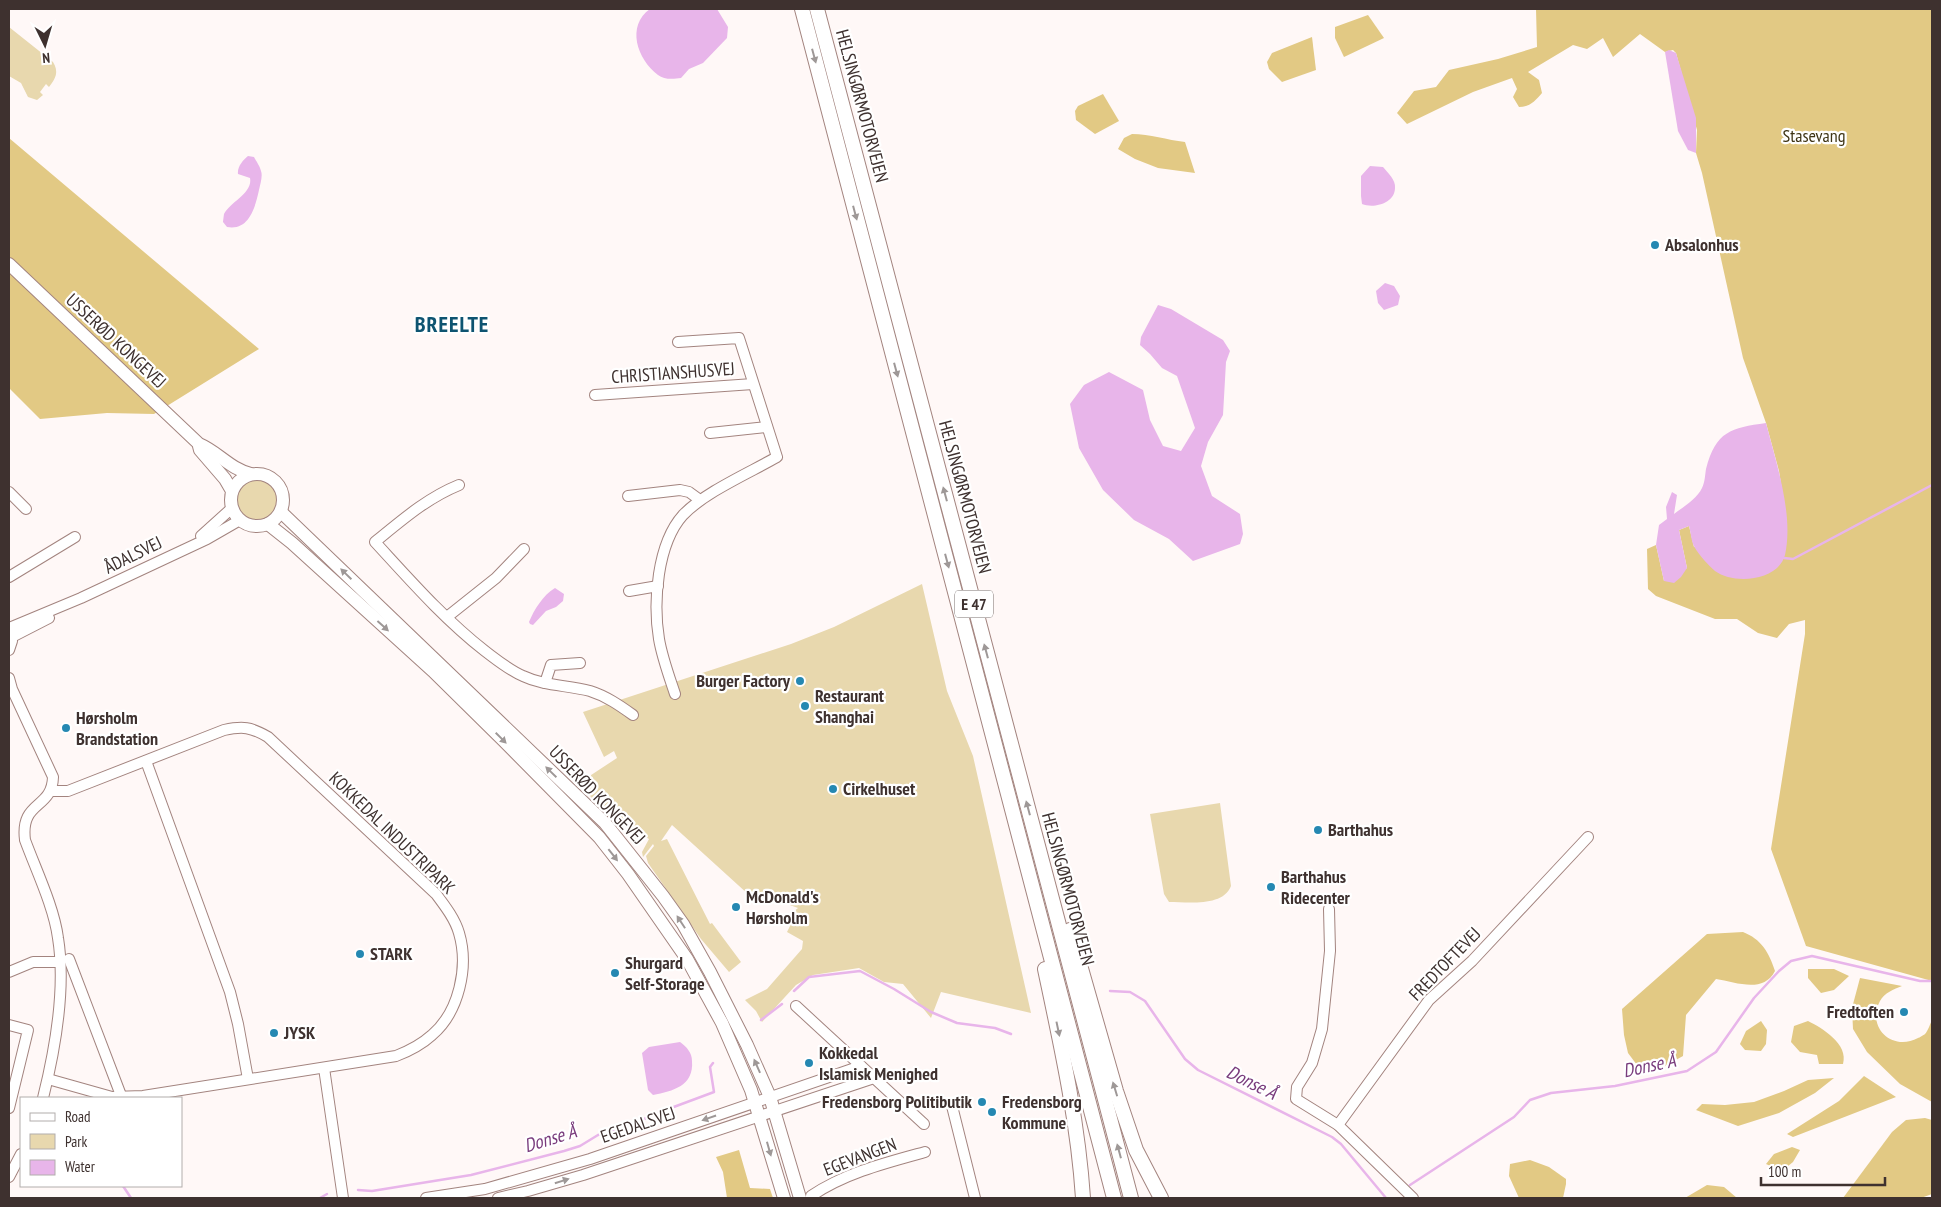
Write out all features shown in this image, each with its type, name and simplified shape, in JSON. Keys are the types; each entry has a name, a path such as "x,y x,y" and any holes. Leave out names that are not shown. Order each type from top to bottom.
{"highway":[{"name":"HELSINGØRMOTORVEJEN","path":"802,9 1114,1198"},
{"name":"HELSINGØRMOTORVEJEN","path":"817,9 1131,1198"},
{"path":"1036,838 1059,893 1116,1091 1136,1150 1161,1198"},
{"path":"1034,894 1044,960 1067,1077 1081,1162 1083,1198"}],"main road":[{"name":"USSERØD KONGEVEJ","path":"9,264 199,444 208,448 237,470 251,474"},
{"name":"USSERØD KONGEVEJ","path":"199,444 200,450 225,479 232,491"},
{"path":"251,474 264,474 276,481 283,495 281,512 276,519 268,524 257,526 240,520 232,508 232,491 236,483 251,474"},
{"name":"USSERØD KONGEVEJ","path":"281,512 605,823 633,857 683,924 747,1045 776,1111 800,1198"},
{"name":"USSERØD KONGEVEJ","path":"268,524 292,543 433,671 599,836 687,959 722,1023 755,1102 784,1198"}],"street":[{"name":"CHRISTIANSHUSVEJ","path":"675,694 659,641 657,626 658,586 662,560 670,535 683,516 700,500 777,458 739,338 678,342"},
{"name":"CHRISTIANSHUSVEJ","path":"595,395 753,384"},
{"path":"710,433 767,427"},
{"path":"460,485 440,492 374,542 427,599 469,638 504,665 523,676 544,683 589,691 608,698 633,715"},
{"path":"628,496 680,490 689,492 700,500"},
{"path":"9,492 26,509"},
{"name":"ÅDALSVEJ","path":"198,541 232,508"},
{"name":"ÅDALSVEJ","path":"10,632 75,604 81,598 198,541 207,539 240,520"},
{"path":"9,578 75,537"},
{"path":"447,617 496,578 524,549"},
{"path":"629,591 658,586"},
{"path":"9,650 10,632"},
{"path":"544,683 551,665 580,663"},
{"path":"9,678 12,689 52,777 51,791 45,799 32,809 26,819 25,840 55,922 65,961 122,1097"},
{"name":"KOKKEDAL INDUSTRIPARK","path":"51,791 68,792 224,730 240,727 255,730 268,737 436,894 450,913 459,932 464,956 462,974 451,1009 438,1029 418,1046 396,1056 132,1097"},
{"path":"146,761 230,992 248,1079"},
{"name":"FREDTOFTEVEJ","path":"1338,1124 1429,1000 1472,961 1588,836"},
{"path":"1329,909 1330,952 1322,1029 1312,1063 1297,1087 1296,1098 1338,1124 1412,1198"},
{"path":"9,972 33,962 65,961"},
{"path":"44,1097 55,1046 65,961"},
{"path":"796,1006 924,1124"},
{"path":"9,1025 28,1030 9,1108"},
{"path":"770,1097 861,1066"},
{"path":"324,1068 344,1198"},
{"path":"776,1111 874,1078"},
{"name":"KOKKEDAL INDUSTRIPARK","path":"48,1080 118,1097"},
{"name":"EGEDALSVEJ","path":"426,1198 485,1189 590,1159 770,1097"},
{"path":"952,1106 975,1198"},
{"name":"EGEDALSVEJ","path":"498,1198 530,1195 776,1111"},
{"name":"EGEVANGEN","path":"811,1198 811,1196 824,1187 853,1174 924,1152"},
{"path":"9,1177 20,1156"},
{"path":"525,1178 530,1195"}],"green space":[{"name":"Stasevang","path":"1536,9 1932,9 1932,981 1806,946 1771,849 1805,634 1805,620 1789,624 1777,638 1758,633 1737,619 1715,619 1656,596 1648,589 1647,549 1656,545 1664,581 1687,568 1679,530 1689,526 1694,547 1787,538 1786,516 1779,471 1766,423 1743,358 1696,153 1697,130 1676,53 1673,50 1665,52 1640,34 1613,57 1603,38 1587,49 1573,45 1528,72 1539,80 1542,93 1529,105 1519,107 1513,97 1517,89 1512,78 1473,92 1407,124 1397,113 1414,91 1436,87 1449,70 1498,59 1537,47"},
{"path":"1368,15 1384,38 1344,57 1335,38 1335,27"},
{"path":"9,27 53,62 55,66 56,75 53,81 49,87 46,84 40,92 43,95 37,100 28,97 21,83 9,76"},
{"path":"1312,37 1316,70 1282,82 1269,69 1267,62 1272,53"},
{"path":"1103,94 1119,121 1095,134 1076,120 1075,111 1078,106"},
{"path":"1132,134 1185,142 1195,173 1158,168 1135,159 1118,149 1124,138"},
{"path":"9,138 259,349 154,414 107,413 40,419 9,388"},
{"path":"257,479 272,485 278,500 272,515 257,521 242,515 236,500 242,485"},
{"path":"922,584 947,691 973,756 1031,1013 941,992 931,1018 903,984 884,982 859,968 813,975 796,985 762,1022 756,1011 745,1000 767,989 802,949 803,941 787,932 791,924 792,913 798,908 779,901 749,895 672,825 661,841 667,839 710,924 712,923 741,962 729,972 701,939 648,863 646,856 654,846 653,844 643,857 642,852 649,839 641,834 634,843 631,842 630,837 635,831 625,824 621,826 616,824 580,785 584,783 582,781 617,758 614,751 604,757 583,712 791,644 834,627"},
{"path":"1220,803 1231,886 1227,893 1213,900 1204,902 1169,902 1164,894 1150,814"},
{"path":"1743,932 1755,938 1764,947 1775,971 1770,978 1756,984 1740,984 1716,979 1686,1015 1683,1056 1663,1067 1643,1073 1628,1053 1624,1035 1622,1009 1707,934"},
{"path":"1808,969 1834,969 1849,976 1834,990 1821,993 1808,978"},
{"path":"1860,978 1902,986 1884,996 1880,1001 1877,1011 1876,1020 1879,1028 1891,1039 1899,1042 1919,1038 1926,1033 1932,1020 1932,1102 1900,1084 1867,1052 1853,1029 1852,1008"},
{"path":"1761,1021 1767,1030 1766,1044 1761,1051 1745,1050 1740,1044 1746,1031"},
{"path":"1808,1021 1827,1032 1838,1043 1844,1057 1843,1064 1819,1064 1817,1055 1800,1052 1791,1042 1794,1026"},
{"path":"1864,1076 1896,1097 1793,1137 1787,1134 1839,1101"},
{"path":"1834,1078 1815,1093 1779,1113 1738,1126 1696,1110 1702,1104 1725,1105 1754,1102 1808,1080"},
{"path":"1925,1118 1932,1120 1932,1194 1921,1198 1843,1198 1892,1132 1906,1120"},
{"path":"1792,1147 1800,1150 1793,1162 1782,1171 1766,1164 1774,1154"},
{"path":"739,1150 750,1188 770,1189 773,1198 727,1198 723,1172 716,1157"},
{"path":"1530,1160 1549,1167 1566,1179 1563,1198 1519,1198 1509,1176 1510,1164"},
{"path":"1707,1185 1724,1187 1737,1198 1685,1198"}],"water":[{"path":"650,9 717,9 728,27 727,38 703,63 689,69 681,78 663,78 645,60 637,42 638,24"},
{"path":"1669,50 1676,53 1696,118 1696,153 1688,150 1678,131 1665,52"},
{"path":"248,156 254,157 262,173 253,211 246,222 235,227 227,227 223,222 224,214 245,193 250,183 250,178 238,174 239,166"},
{"path":"1370,166 1383,167 1394,182 1392,198 1383,204 1372,206 1362,204 1361,176"},
{"path":"1385,283 1394,286 1400,296 1398,305 1384,310 1378,303 1376,291"},
{"path":"1158,305 1171,309 1223,340 1230,351 1226,362 1223,415 1208,442 1201,466 1212,496 1240,514 1243,534 1240,544 1193,561 1169,539 1134,520 1103,490 1079,448 1070,404 1084,385 1109,372 1143,390 1150,420 1163,446 1181,451 1195,428 1177,376 1162,368 1140,345 1141,337"},
{"path":"1766,423 1786,506 1787,539 1785,555 1781,564 1765,575 1755,578 1733,578 1723,575 1715,571 1697,551 1689,526 1679,530 1687,568 1674,583 1664,581 1656,545 1659,525 1667,519 1666,507 1672,492 1677,495 1674,514 1690,503 1700,492 1710,456 1720,439 1734,430"},
{"path":"555,588 564,594 563,601 556,607 546,611 533,625 530,624 531,617 539,603"},
{"path":"680,1042 691,1055 692,1069 690,1076 681,1086 668,1092 653,1095 648,1090 642,1053 649,1047"}],"waterway":[{"path":"1784,558 1793,559 1932,485"},
{"name":"Donse Å","path":"1410,1185 1514,1117 1530,1100 1551,1093 1615,1086 1687,1071 1716,1052 1754,998 1791,961 1812,956 1920,981 1932,981"},
{"name":"Donse Å","path":"794,991 809,977 860,971 931,1012 957,1023 995,1028 1011,1034"},
{"name":"Donse Å","path":"1110,991 1130,992 1145,1001 1185,1059 1198,1070 1332,1137 1341,1144 1386,1198"},
{"name":"Donse Å","path":"761,1020 782,1004"},
{"name":"Donse Å","path":"358,1190 372,1191 471,1175 580,1146 598,1135 632,1124 714,1092 710,1067 713,1063"},
{"name":"Donse Å","path":"124,1187 131,1198"},
{"name":"Donse Å","path":"320,1198 327,1194"}],"place":[{"name":"Absalonhus","path":"1655,245"},
{"name":"Burger Factory","path":"800,681"},
{"name":"Restaurant Shanghai","path":"805,706"},
{"name":"Hørsholm Brandstation","path":"66,728"},
{"name":"Cirkelhuset","path":"833,789"},
{"name":"Barthahus","path":"1318,830"},
{"name":"Barthahus Ridecenter","path":"1271,887"},
{"name":"McDonald's Hørsholm","path":"736,907"},
{"name":"STARK","path":"360,954"},
{"name":"Shurgard Self-Storage","path":"615,973"},
{"name":"Fredtoften","path":"1904,1012"},
{"name":"JYSK","path":"274,1033"},
{"name":"Kokkedal Islamisk Menighed","path":"809,1063"},
{"name":"Fredensborg Politibutik","path":"982,1102"},
{"name":"Fredensborg Kommune","path":"992,1112"}],"district":[{"name":"BREELTE","path":"452,324"}]}
